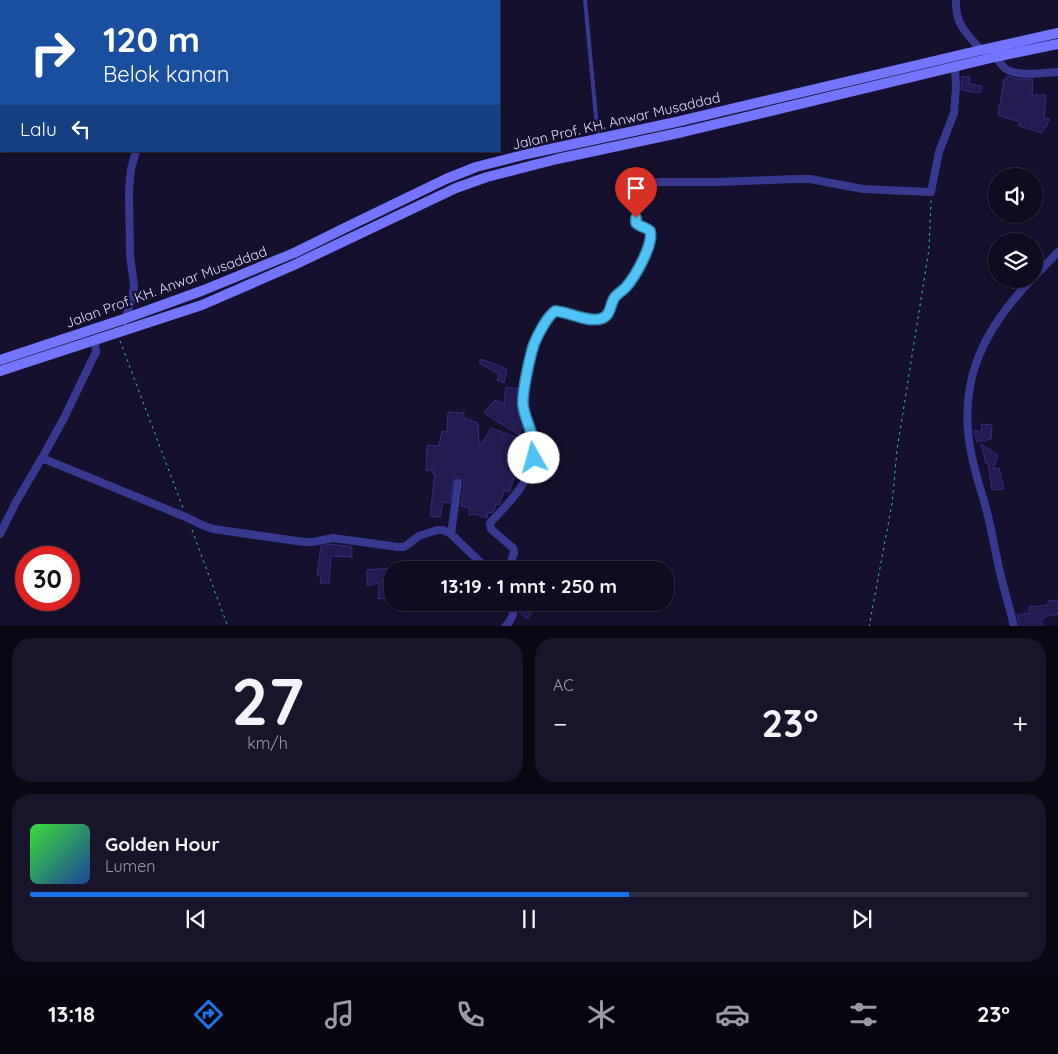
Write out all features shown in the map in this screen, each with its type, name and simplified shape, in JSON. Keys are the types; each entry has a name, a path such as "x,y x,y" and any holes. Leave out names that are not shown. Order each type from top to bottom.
{"street":[{"path":"956,0 958,20 964,31 981,50"},
{"name":"Jalan Prof. KH. Anwar Musaddad","path":"0,371 16,360 204,290 294,253 446,179 476,167 594,139 676,122 742,112 955,67 995,57 1058,33"},
{"name":"Jalan Prof. KH. Anwar Musaddad","path":"0,360 16,360 95,340 202,305 294,266 456,188 487,177 593,152 981,50 1058,44"},
{"path":"995,57 1008,70 1015,72 1037,74 1058,72"},
{"path":"511,561 514,553 513,548 491,529 490,523 515,496 531,468 534,458 535,448 523,406 535,342 546,321 555,311 594,319 604,318 610,310 613,299 626,288 634,277 648,249 652,236 648,228 636,223 638,194 641,185 657,182 717,182 795,178 863,189 931,192 939,152 954,113 955,67"},
{"path":"593,152 594,139"},
{"path":"122,332 124,320 132,300 134,286 130,255 129,190 131,170 136,152"},
{"path":"1043,268 1058,252"},
{"path":"1014,626 988,516 971,456 966,410 969,385 990,331 1004,310 1024,288"},
{"path":"0,534 63,420 96,353 95,340"},
{"path":"42,458 213,528 304,542 333,538 404,547 419,536 443,530 451,534 479,561"},
{"path":"451,534 458,483"},
{"path":"506,626 512,619 514,611"}],"lane":[{"path":"585,0 594,139"}],"path":[{"path":"869,626 892,504 897,450 929,249 931,192"},
{"path":"122,332 187,518 228,626"}],"building":[{"path":"962,76 970,77 969,84 982,86 980,93 961,90"},
{"path":"1007,76 1016,79 1033,79 1032,95 1046,95 1044,118 1050,119 1042,133 1019,126 1020,122 998,115 1004,79 1007,79"},
{"path":"481,359 507,369 504,383 497,380 499,374 479,363"},
{"path":"506,387 519,389 518,409 524,426 519,435 484,413 495,400 504,404"},
{"path":"448,412 464,413 464,418 478,423 479,448 491,428 518,438 516,444 530,449 523,468 525,468 520,475 516,473 509,492 505,489 499,505 496,504 492,513 488,512 487,518 475,514 469,515 470,508 461,506 464,483 458,477 453,482 450,503 443,502 440,517 430,516 435,474 432,473 434,471 426,470 427,445 439,446 442,431 447,432"},
{"path":"981,424 992,425 991,439 977,442 974,431 982,431"},
{"path":"981,444 998,455 993,469 999,468 1004,489 992,490 988,463 986,463"},
{"path":"331,544 352,547 352,557 331,556 329,583 320,583 321,576 317,575 321,546"},
{"path":"384,569 384,598 378,599 379,583 367,586 367,570"},
{"path":"1058,600 1058,614 1041,619 1044,626 1020,626 1017,615 1030,613 1029,607 1048,605 1048,601"},
{"path":"519,611 532,611 528,619"}],"route":[{"path":"534,458 535,448 523,406 535,342 546,321 555,311 594,319 601,319 607,316 613,299 626,288 634,277 648,249 652,236 648,228 636,223 636,218"}]}
